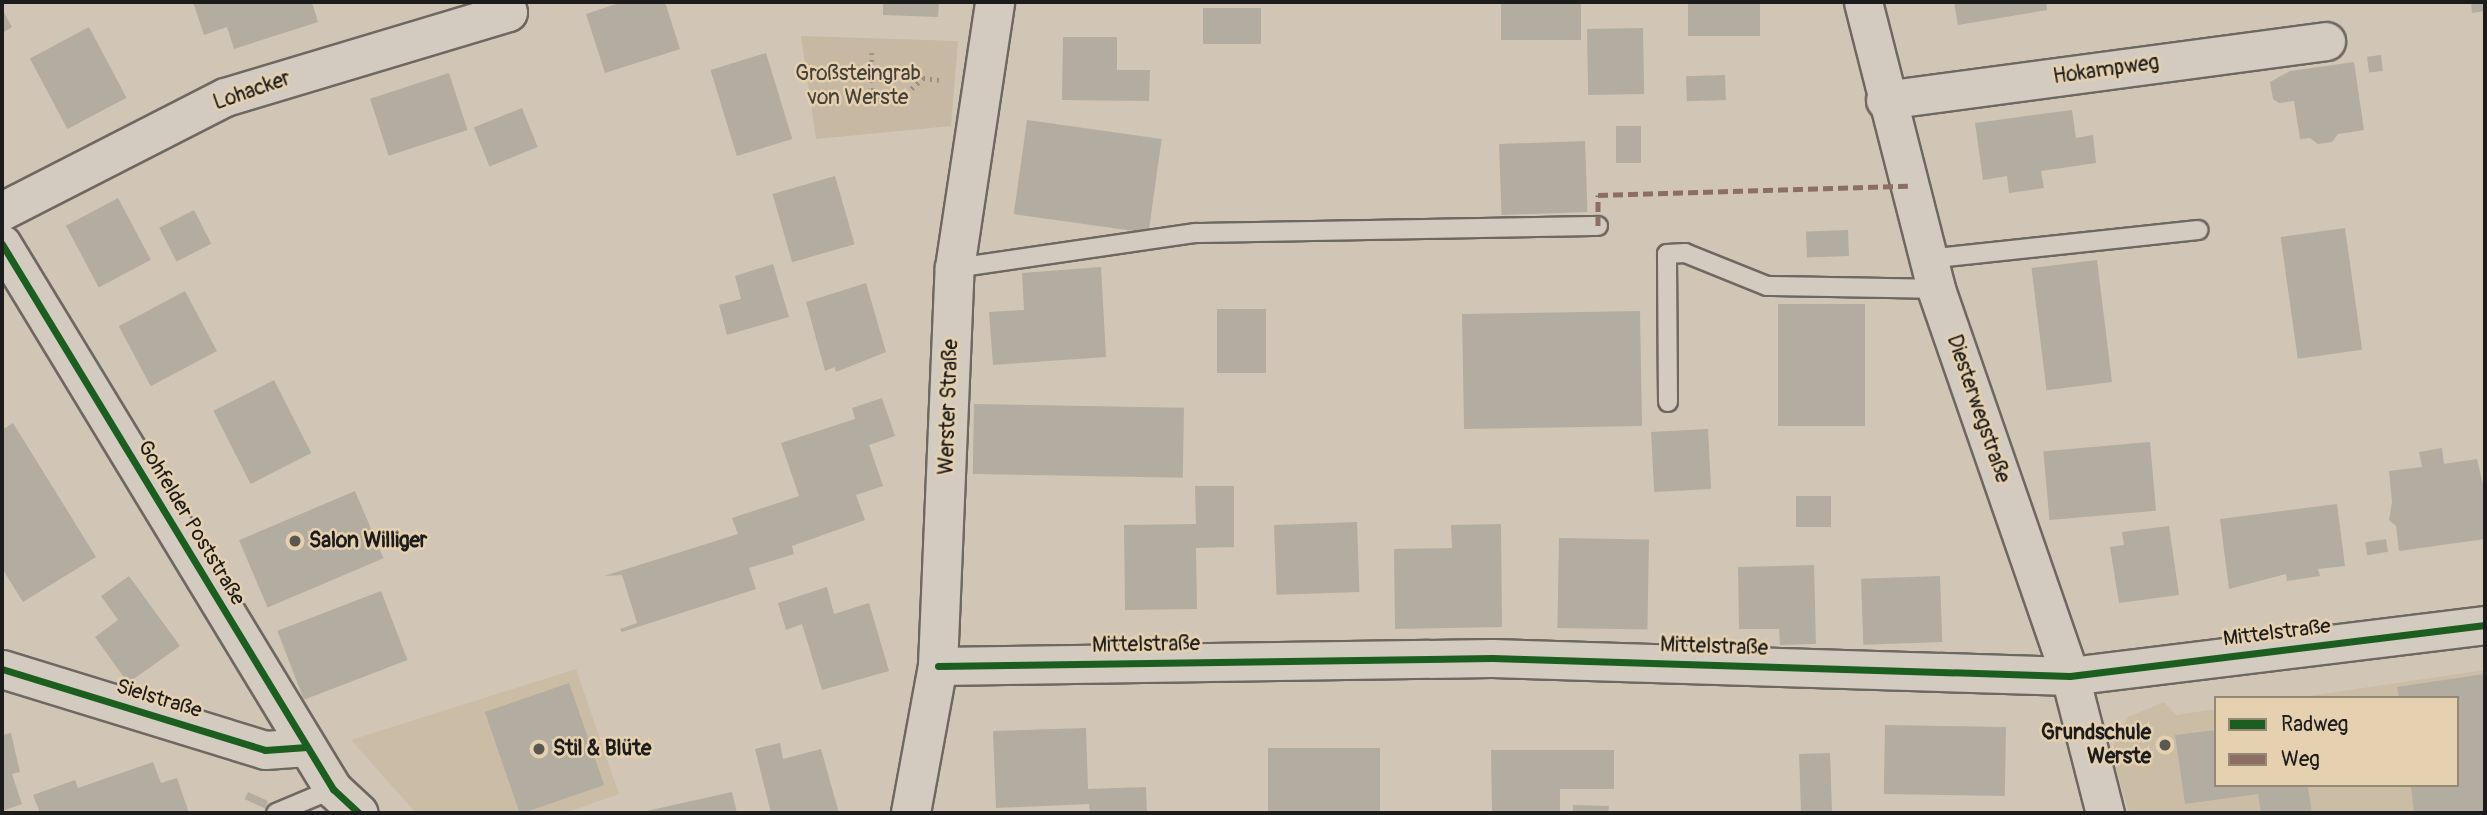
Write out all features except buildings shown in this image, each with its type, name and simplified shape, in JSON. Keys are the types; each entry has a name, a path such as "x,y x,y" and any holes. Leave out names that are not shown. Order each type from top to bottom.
{"main road":[{"name":"Werster Straße","path":"911,813 939,666 955,268 995,2"}],"street":[{"name":"Lohacker","path":"2,211 225,97 508,12 505,2"},
{"name":"Diesterwegstraße","path":"1863,2 1885,100 1932,274 2070,676 2105,813"},
{"name":"Hokampweg","path":"1885,100 2326,41"},
{"name":"Gohfelder Poststraße","path":"2,244 333,789 359,813"},
{"name":"Mittelstraße","path":"939,666 1492,658 2070,676 2485,625"},
{"name":"Sielstraße","path":"2,669 265,750 307,747"}],"lane":[{"path":"955,268 1195,233 1598,226"},
{"path":"1668,402 1667,254 1685,253 1767,286 1932,274 2198,230"},
{"path":"276,813 333,789"}],"path":[{"path":"872,52 871,99 901,98 923,78 981,88"}],"shaded area":[{"path":"576,669 619,794 565,813 416,813 351,740"},
{"name":"Grundschule Werste","path":"2485,670 2485,813 2129,813 2112,754 2116,736 2128,717 2164,702 2176,715 2214,709 2214,787 2459,787 2459,696 2309,696"}],"green space":[{"name":"Großsteingrab von Werste","path":"801,36 958,41 951,126 816,139"}],"marked path":[{"path":"1598,226 1598,195 1908,186"}],"cycle path":[{"path":"2,244 333,789 359,813"},
{"path":"938,666 1492,658 2070,676 2485,625"},
{"path":"2,669 265,750 307,747"}],"place":[{"name":"Salon Williger","path":"295,541"},
{"name":"Grundschule Werste","path":"2165,745"},
{"name":"Stil & Blüte","path":"539,749"}]}
